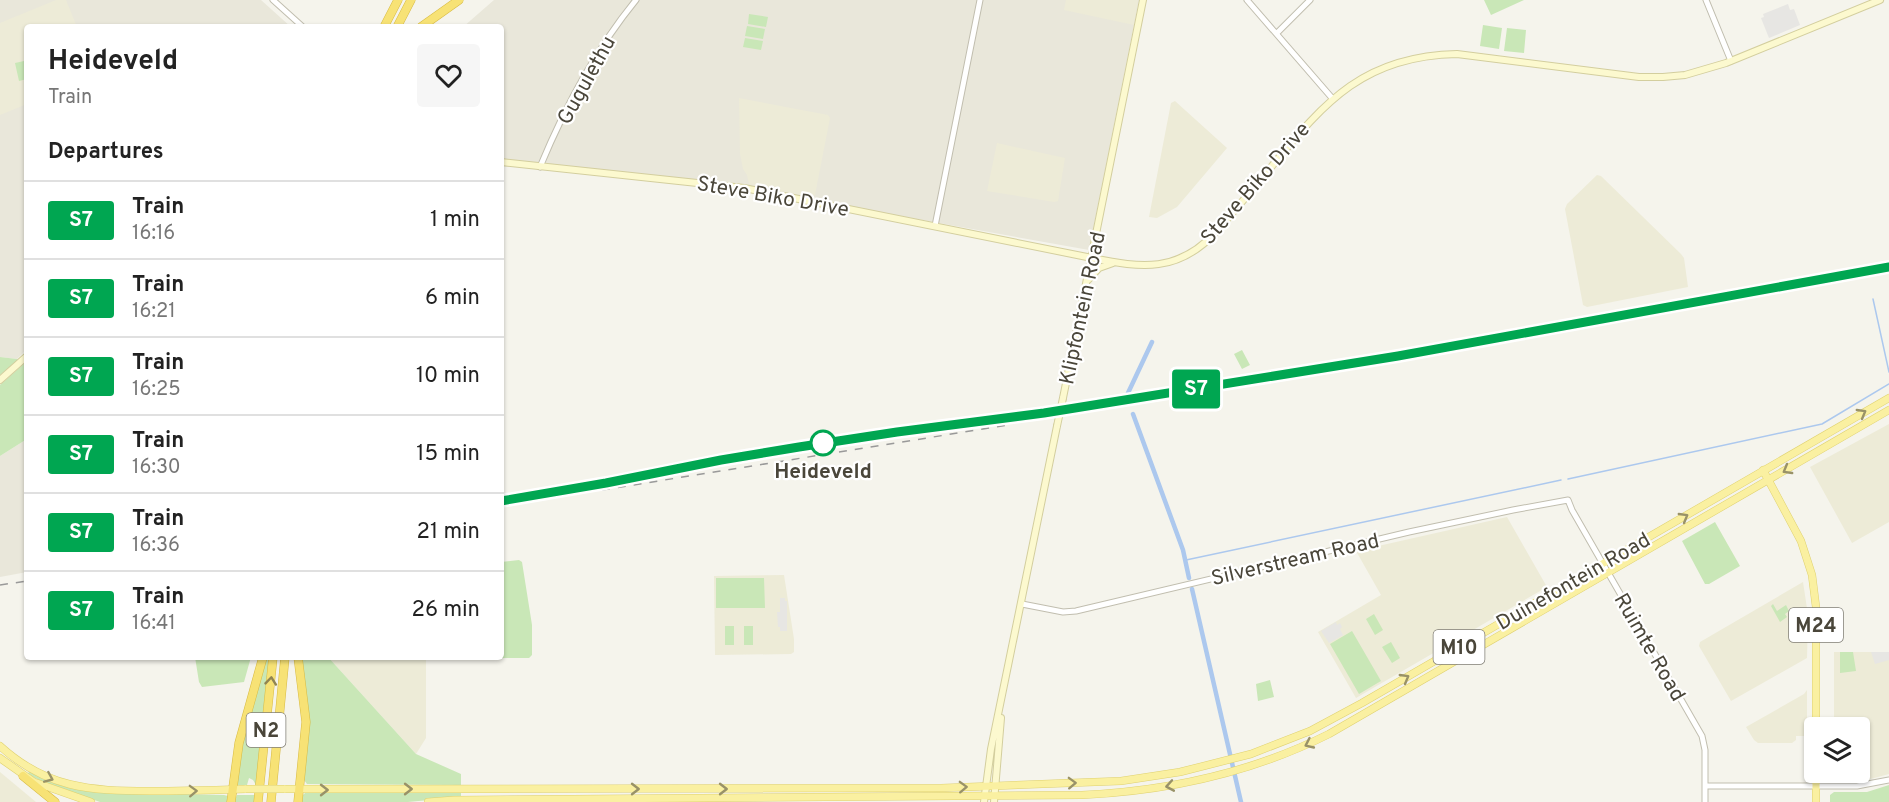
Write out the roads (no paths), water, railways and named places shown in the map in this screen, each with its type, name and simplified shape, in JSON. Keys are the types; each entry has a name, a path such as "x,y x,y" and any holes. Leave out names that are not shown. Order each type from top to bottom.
{"highway":[{"path":"386,24 398,0"},
{"path":"399,24 411,0"},
{"path":"424,24 459,0"},
{"path":"231,802 239,742 262,660"},
{"name":"N2","path":"258,802 273,660"},
{"name":"N2","path":"271,802 285,660"},
{"path":"298,660 306,722 298,802"},
{"path":"23,776 55,802"}],"main road":[{"name":"Klipfontein Road","path":"984,799 991,749 1143,0"},
{"name":"Steve Biko Drive","path":"504,162 730,185 1117,263 1144,266 1163,264 1180,259 1208,240 1332,98 1360,79 1382,69 1409,60 1444,54 1473,55 1627,75 1663,77 1689,74 1731,61 1880,0"},
{"path":"1088,280 1101,266 1117,263"},
{"path":"0,380 24,359"},
{"name":"Duinefontein Road","path":"232,790 995,786 1121,781 1225,762 1279,744 1324,724 1889,398"},
{"name":"Duinefontein Road","path":"428,802 454,800 984,799 1122,793 1189,783 1227,774 1287,754 1329,734 1889,410"},
{"name":"M24","path":"1763,470 1801,541 1814,586 1816,717"},
{"name":"Klipfontein Road","path":"994,798 1005,687"},
{"name":"M10","path":"0,746 20,763 40,774 60,783 81,788 102,791 232,790"},
{"path":"0,758 23,776 91,802"},
{"path":"1816,785 1816,802"}],"street":[{"path":"273,0 300,24"},
{"name":"Gugulethu","path":"541,165 583,76 636,0"},
{"path":"935,226 980,0"},
{"path":"1247,0 1332,98"},
{"path":"1277,33 1310,0"},
{"path":"1706,0 1731,61"},
{"name":"Silverstream Road","path":"1022,604 1063,612 1076,611 1409,532 1568,500"},
{"name":"Ruimte Road","path":"1568,500 1570,508 1702,736 1705,750 1705,802"},
{"path":"1706,786 1863,786 1889,780"},
{"path":"658,800 661,789"}],"waterway":[{"path":"1873,299 1889,372"},
{"path":"1128,393 1152,342"},
{"path":"1568,479 1822,424 1889,384"},
{"path":"1133,414 1183,550 1189,578"},
{"path":"1186,560 1561,480"},
{"path":"1192,589 1241,802"}],"railway":[{"path":"504,498 599,482 732,455 896,429 1015,415 1401,353 1889,265"},
{"path":"602,490 1008,425"},
{"path":"0,585 24,581"}],"train":[{"name":"S7","path":"504,500 799,447 897,432 993,421 1398,356 1889,267"}],"place":[{"name":"Heideveld","path":"823,443"}]}
